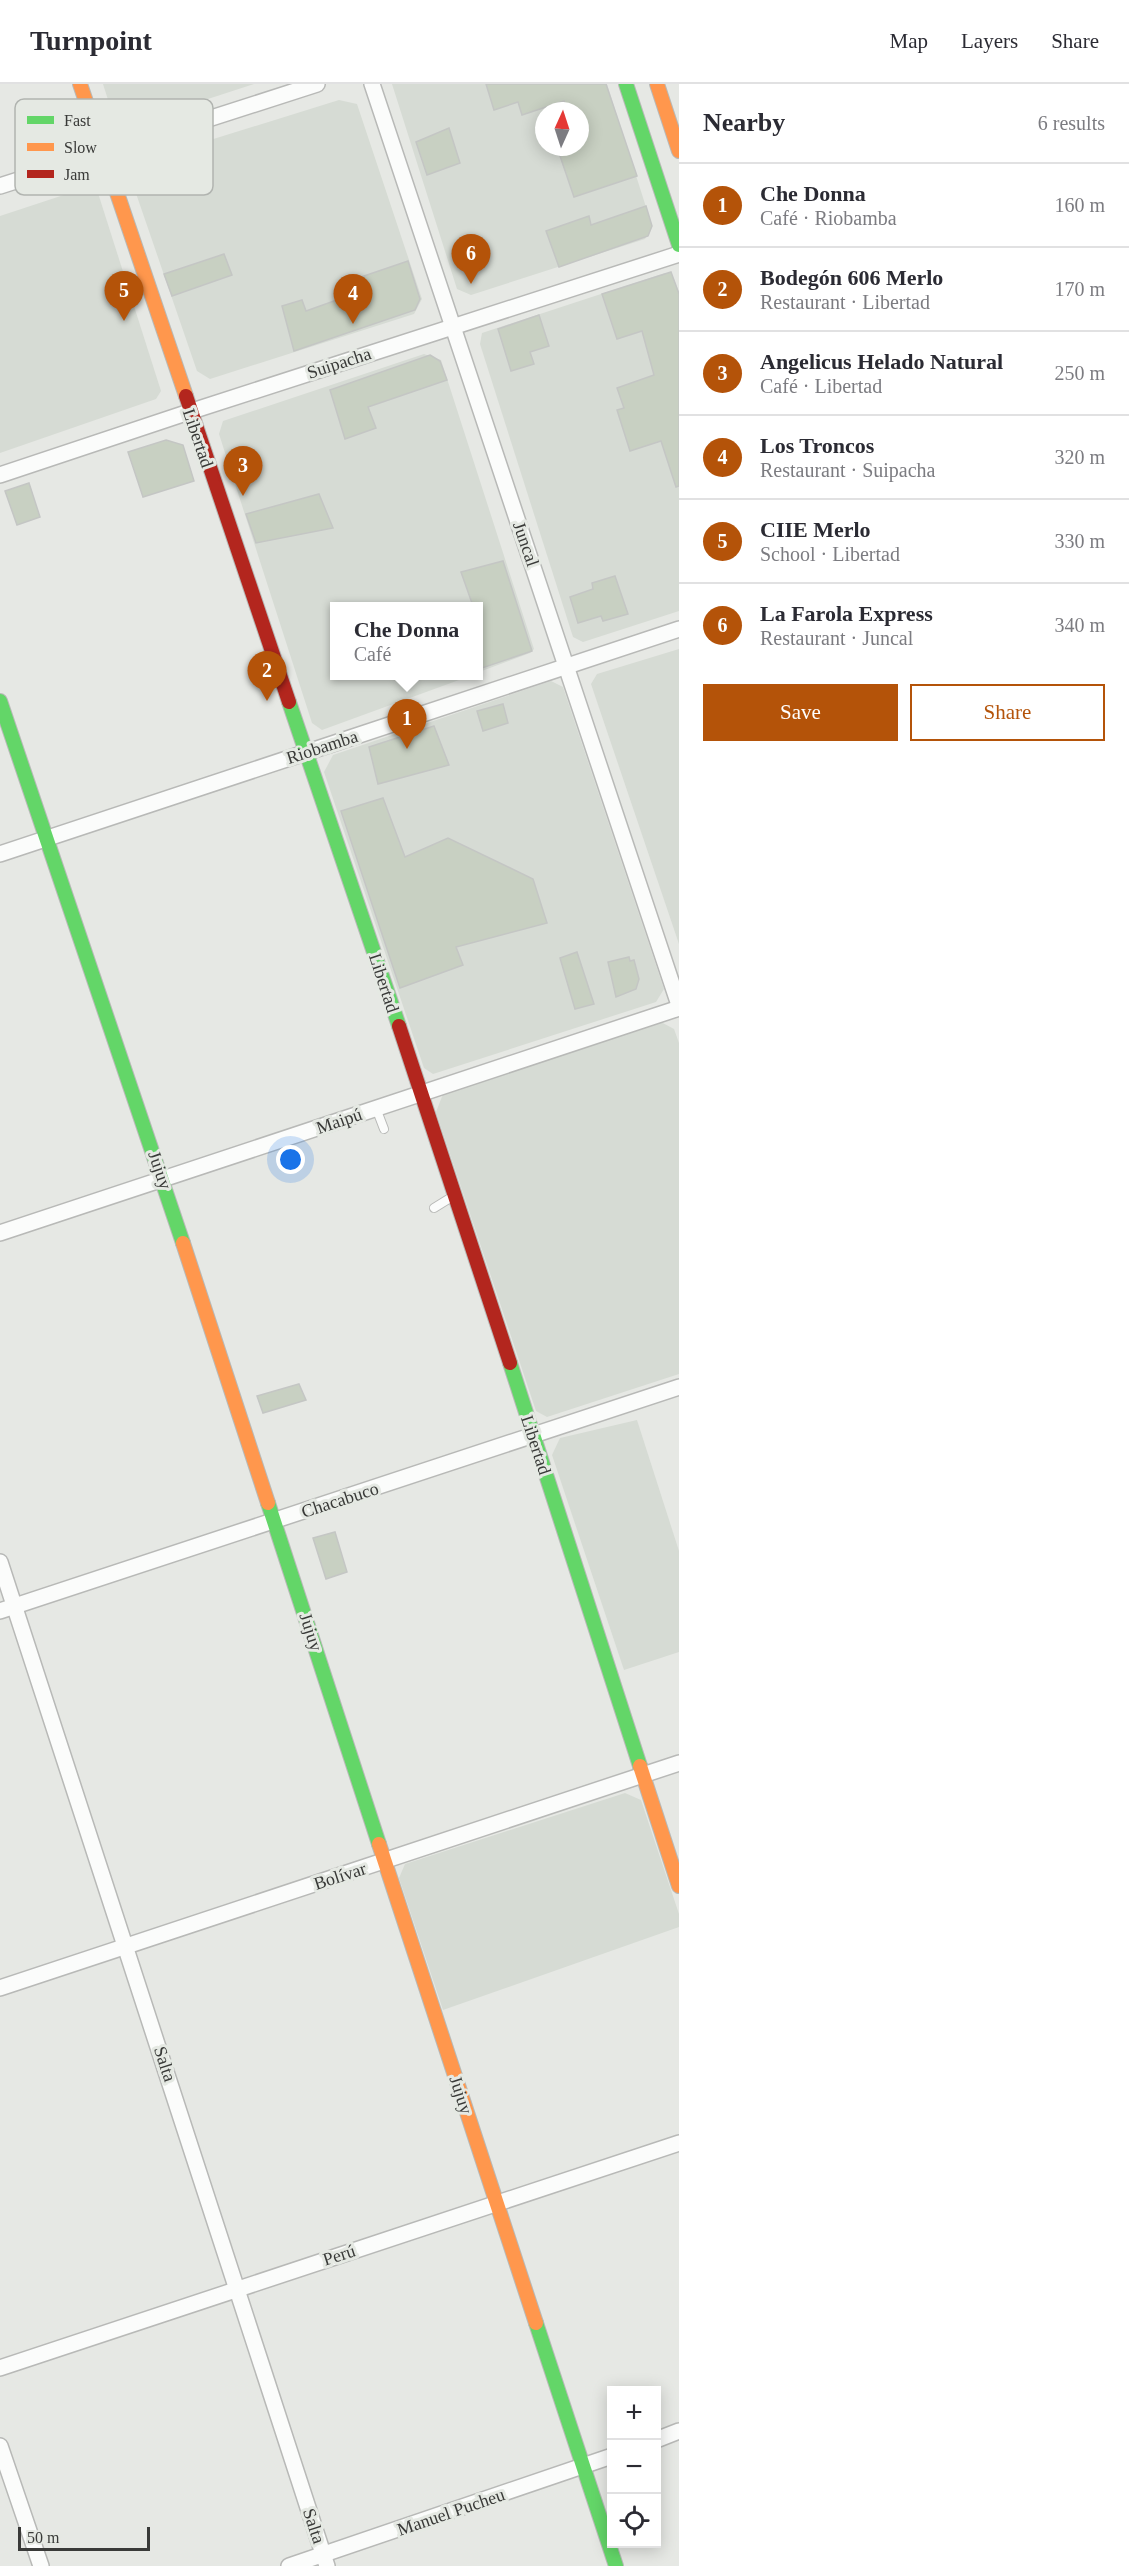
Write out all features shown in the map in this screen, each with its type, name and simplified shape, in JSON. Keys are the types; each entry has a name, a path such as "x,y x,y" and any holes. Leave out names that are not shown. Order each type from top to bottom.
{"street":[{"name":"Libertad","path":"80,84 85,99"},
{"path":"213,117 317,84"},
{"name":"Juncal","path":"372,84 679,1007"},
{"path":"626,84 679,245"},
{"path":"657,84 679,151"},
{"path":"0,186 15,181"},
{"name":"Libertad","path":"116,195 308,751 420,1094 456,1195 679,1886"},
{"name":"Suipacha","path":"0,475 189,411 679,254"},
{"name":"Riobamba","path":"0,854 679,629"},
{"name":"Jujuy","path":"0,701 163,1180 384,1862 616,2566"},
{"name":"Maipú","path":"0,1233 679,1007"},
{"name":"Chacabuco","path":"7,1608 533,1437 679,1387"},
{"name":"Salta","path":"0,1562 7,1608 127,1947 325,2561"},
{"name":"Bolívar","path":"0,1988 679,1762"},
{"name":"Perú","path":"0,2368 679,2143"},
{"path":"661,2439 679,2432"},
{"path":"0,2446 41,2566"},
{"name":"Manuel Pucheu","path":"289,2566 325,2561 607,2458"}],"lane":[{"path":"376,1108 384,1129"},
{"path":"434,1208 456,1195"}],"shaded area":[{"path":"103,84 254,84 208,99 108,99"},
{"path":"392,84 607,84 652,226 645,239 471,295 457,289"},
{"path":"339,100 357,104 422,299 414,314 210,379 197,371 137,195 213,195 213,139"},
{"path":"64,195 99,195 161,391 156,399 0,453 0,216"},
{"path":"665,273 674,279 679,292 679,611 583,642 573,637 480,344 482,333"},
{"path":"424,354 441,360 534,649 530,653 483,671 483,602 330,602 330,680 459,680 322,730 312,723 219,434 223,421"},
{"path":"679,649 679,944 591,684 597,674"},
{"path":"551,681 563,687 664,989 656,1002 433,1074 424,1068 324,772 333,755"},
{"path":"661,1022 674,1029 679,1043 679,1374 547,1417 536,1411 436,1112 443,1094"},
{"path":"637,1420 679,1551 679,1652 624,1670 552,1455 560,1438"},
{"path":"625,1793 641,1800 679,1914 679,1927 443,2010 399,1878 405,1864"}],"building":[{"path":"486,84 606,84 637,176 574,197 560,156 589,156 589,102 535,102 535,111 522,115 518,102 494,110"},
{"path":"449,128 460,163 427,175 416,142"},
{"path":"646,206 652,226 648,236 559,267 546,231 589,216 591,225"},
{"path":"224,254 232,275 172,296 164,274"},
{"path":"408,261 420,299 415,310 294,351 282,306 302,300 306,311 348,296 346,290 364,286 361,277"},
{"path":"671,272 679,294 679,486 676,487 661,441 630,451 617,410 624,408 617,388 654,375 642,331 617,339 602,294"},
{"path":"539,315 549,346 530,352 534,364 511,371 498,329"},
{"path":"430,355 440,361 447,380 368,407 376,428 345,439 330,390"},
{"path":"166,440 183,445 194,481 143,497 128,452"},
{"path":"29,483 40,517 17,525 5,491"},
{"path":"319,494 333,528 256,543 246,514"},
{"path":"503,561 532,651 483,668 483,602 472,602 461,572"},
{"path":"615,576 628,614 603,621 601,616 578,623 570,597 593,589 592,583"},
{"path":"503,704 508,723 483,731 477,711"},
{"path":"434,726 449,765 378,784 369,747"},
{"path":"383,798 405,857 448,838 533,879 547,923 456,947 463,965 400,988 341,811"},
{"path":"577,952 594,1004 575,1009 560,958"},
{"path":"629,957 630,961 634,960 639,979 636,989 616,997 608,962"},
{"path":"299,1384 306,1400 263,1413 257,1396"},
{"path":"335,1532 347,1572 326,1579 313,1538"}],"traffic: fast":[{"path":"626,84 679,245"},
{"path":"0,701 183,1243"},
{"path":"289,702 399,1026"},
{"path":"510,1363 640,1766"},
{"path":"268,1503 379,1844"},
{"path":"536,2323 616,2566"}],"traffic: slow":[{"path":"80,84 85,99"},
{"path":"657,84 679,151"},
{"path":"118,195 186,396"},
{"path":"183,1243 268,1503"},
{"path":"640,1766 679,1886"},
{"path":"379,1844 536,2323"}],"traffic: jam":[{"path":"186,396 289,702"},
{"path":"399,1026 510,1363"}],"place":[{"name":"La Farola Express","path":"471,284"},
{"name":"CIIE Merlo","path":"124,321"},
{"name":"Los Troncos","path":"353,324"},
{"name":"Angelicus Helado Natural","path":"243,496"},
{"name":"Bodegón 606 Merlo","path":"267,701"},
{"name":"Che Donna","path":"407,749"}]}
